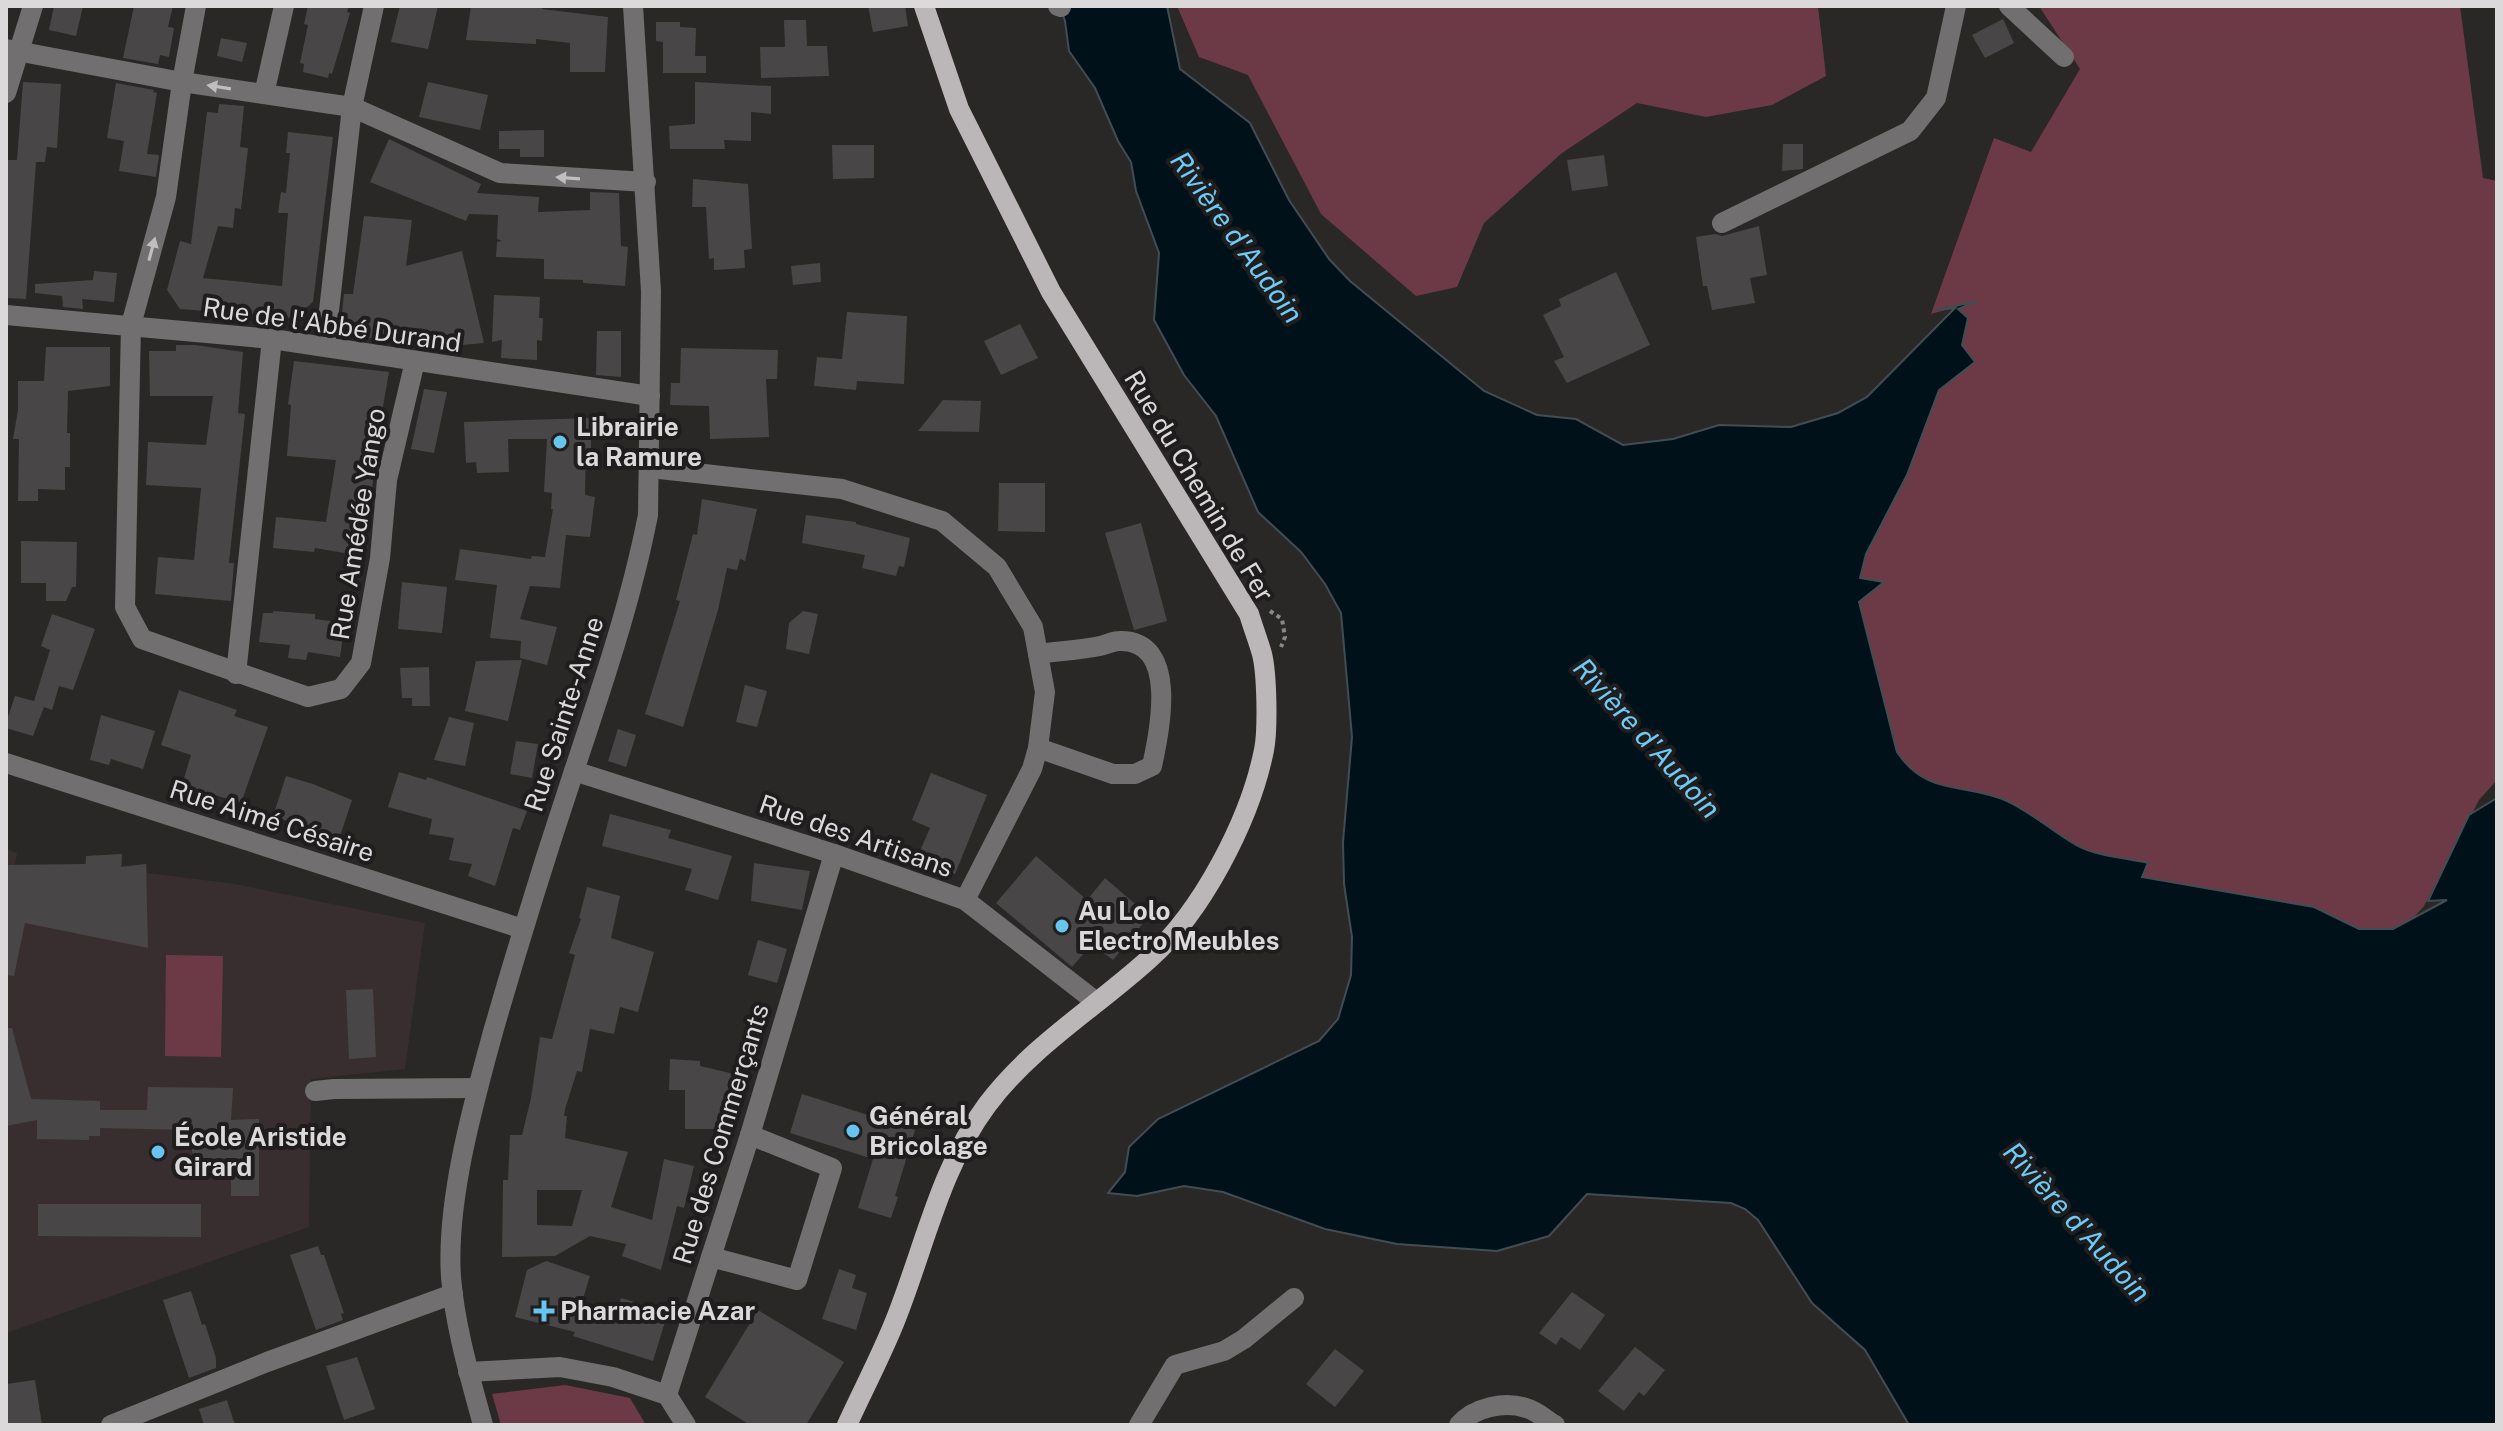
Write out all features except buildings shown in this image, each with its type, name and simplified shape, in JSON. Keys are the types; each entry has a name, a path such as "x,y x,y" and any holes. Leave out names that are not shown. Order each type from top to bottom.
{"main road":[{"name":"Rue du Chemin de Fer","path":"847,1425 895,1321 960,1147 988,1103 1017,1072 1050,1039 1149,959 1184,922 1226,855 1245,810 1264,749 1263,657 1249,614 1051,292 959,109 924,6"}],"street":[{"path":"6,93 12,49 33,6"},
{"name":"Rue Amédée Yango","path":"196,6 166,197 131,325 125,607 142,639 308,697 341,689 361,663 380,558 387,480 415,361"},
{"path":"264,94 284,6"},
{"path":"325,346 352,107 374,6"},
{"name":"Rue Sainte-Anne","path":"483,1425 468,1372 451,1275 459,1174 477,1088 523,929 598,699 641,551 648,515 651,291 633,6"},
{"path":"1722,223 1910,131 1936,98 1956,6"},
{"path":"2009,6 2064,57"},
{"path":"12,49 182,82 352,107 500,173 646,182"},
{"name":"Rue de l'Abbé Durand","path":"6,315 272,339 650,396"},
{"path":"236,674 272,339"},
{"path":"650,468 842,489 942,521 997,567 1033,627 1045,692 1038,748 1032,769 965,900"},
{"path":"1038,654 1118,641 1138,644 1152,653 1160,676 1160,729 1152,766 1135,774 1113,774 1038,748"},
{"name":"Rue Aimé Césaire","path":"6,763 523,929"},
{"name":"Rue des Artisans","path":"574,771 834,854 965,900 1095,1001"},
{"name":"Rue des Commerçants","path":"667,1395 750,1135 834,854"},
{"path":"315,1091 477,1088"},
{"path":"711,1257 797,1280 832,1168 750,1135"},
{"path":"111,1425 267,1362 453,1294"},
{"path":"1139,1425 1175,1365 1224,1351 1294,1298"},
{"path":"468,1372 560,1367 613,1377 667,1395 686,1425"},
{"path":"1459,1425 1490,1406 1527,1408 1555,1425"}],"shaded area":[{"path":"1177,6 1818,6 1826,76 1772,105 1706,117 1637,103 1562,153 1484,223 1457,287 1416,296 1321,214 1248,75 1199,57"},
{"path":"2039,6 2460,6 2483,178 2497,181 2497,780 2479,800 2424,906 2383,952 2123,870 1900,785 1871,713 1858,589 1863,523 1950,369 1952,308 1931,314 1994,138 2031,152 2080,69"},
{"name":"École Aristide Girard","path":"6,849 17,853 15,865 85,864 86,856 122,854 122,866 147,864 147,873 235,884 425,923 405,1069 311,1079 309,1227 6,1333"},
{"path":"166,955 223,956 221,1057 165,1056"},
{"path":"565,1385 630,1398 646,1425 501,1425 492,1394"}],"water":[{"name":"Rivière d'Audoin","path":"1060,6 1167,6 1180,69 1250,123 1289,200 1329,259 1350,281 1484,391 1537,415 1576,419 1623,445 1673,439 1719,425 1791,427 1838,413 1867,397 1955,308 1937,310 1977,301 1958,309 1968,318 1962,345 1975,362 1939,390 1907,475 1866,554 1860,578 1884,582 1859,602 1897,752 1921,776 2007,801 2084,849 2148,863 2142,877 2314,907 2359,929 2393,929 2447,900 2428,901 2469,815 2497,798 2497,1425 1909,1425 1865,1350 1812,1303 1758,1220 1731,1203 1587,1194 1549,1236 1497,1251 1397,1244 1325,1229 1223,1192 1184,1186 1137,1196 1108,1193 1125,1172 1129,1147 1158,1119 1319,1041 1338,1019 1351,975 1352,937 1344,884 1343,842 1352,737 1341,613 1325,584 1301,552 1258,512 1216,416 1184,375 1154,320 1159,253 1136,191 1131,162 1118,141 1095,88 1069,51"}],"place":[{"name":"Librairie la Ramure","path":"560,442"},
{"name":"Au Lolo Electro Meubles","path":"1062,926"},
{"name":"Général Bricolage","path":"853,1131"},
{"name":"École Aristide Girard","path":"158,1152"},
{"name":"Pharmacie Azar","path":"544,1311"}]}
